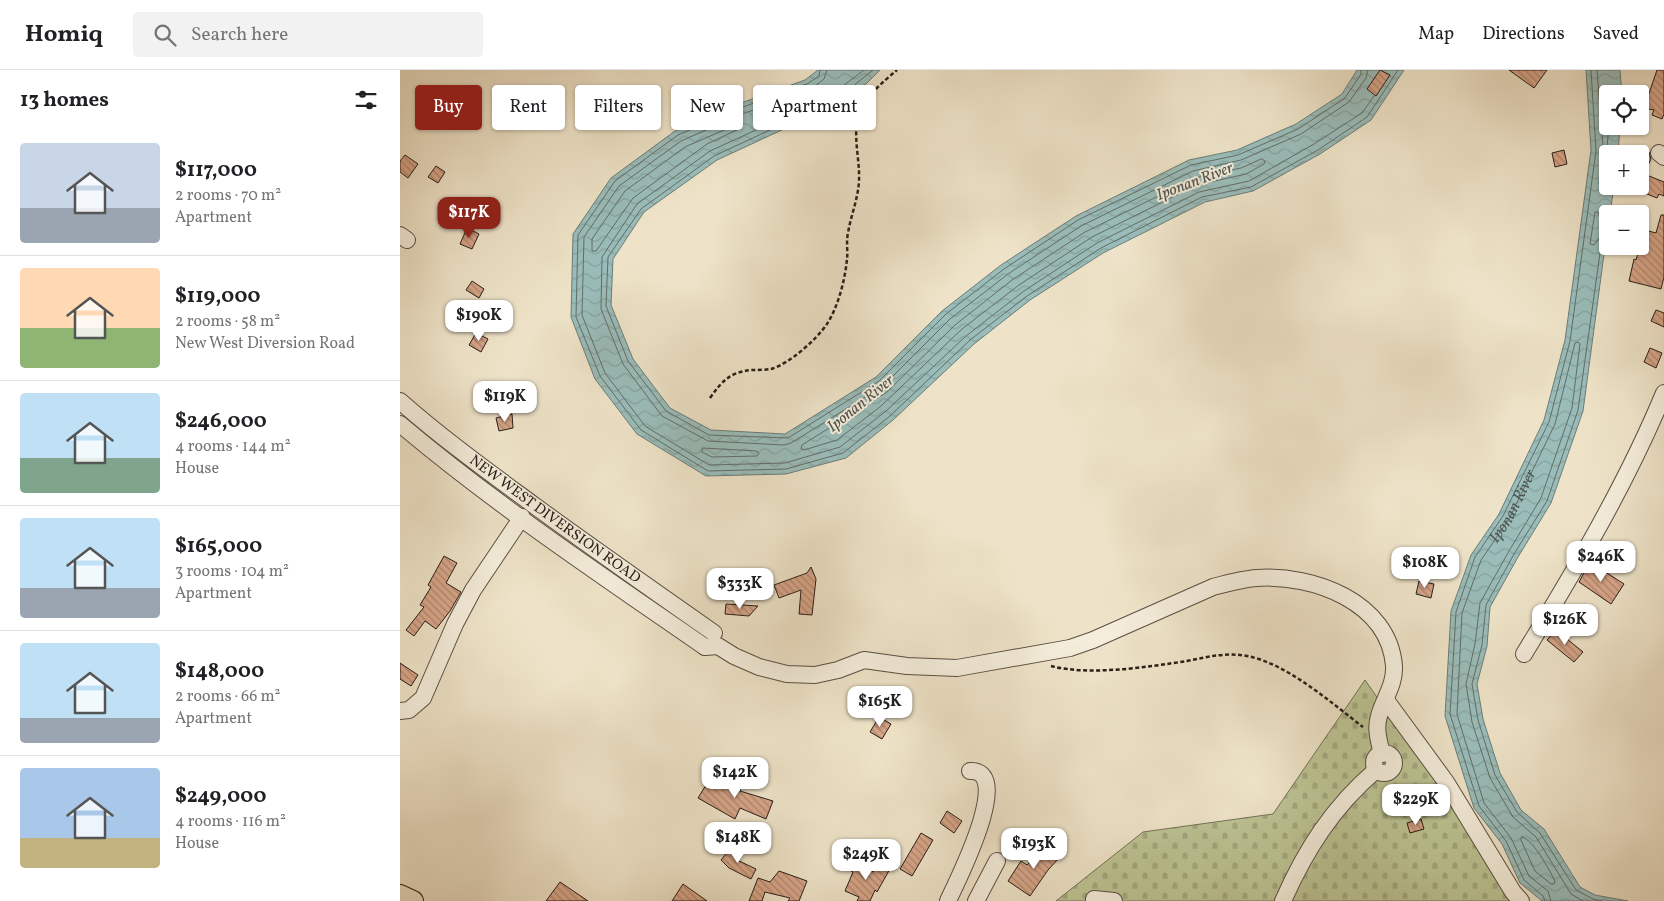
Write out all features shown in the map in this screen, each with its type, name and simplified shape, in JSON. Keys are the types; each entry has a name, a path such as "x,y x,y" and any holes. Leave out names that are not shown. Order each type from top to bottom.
{"main road":[{"path":"400,895 413,901"}],"street":[{"path":"1524,654 1617,494 1664,394"},
{"name":"NEW WEST DIVERSION ROAD","path":"400,401 454,446 603,556 712,642"},
{"name":"NEW WEST DIVERSION ROAD","path":"400,424 443,460 593,570 712,642"},
{"path":"400,711 409,710 423,698 455,624 473,590 522,517"},
{"path":"712,642 734,656 760,667 787,674 815,674 838,670 864,660 908,666 957,668 1070,648 1233,581 1259,578 1291,579 1321,586 1346,596 1371,615 1382,629 1392,649 1394,667 1392,686 1379,715 1377,728 1380,746 1375,760 1376,770 1345,800 1326,823 1299,867 1283,901"},
{"path":"1386,700 1446,782 1521,901"},
{"path":"948,901 980,825 986,803 986,780 984,776 976,771 970,771"},
{"path":"976,901 997,861"},
{"path":"1094,899 1114,901"}],"path":[{"path":"710,398 729,376 741,371 771,369 786,362 814,340 827,324 843,283 847,259 848,229 856,202 859,179 856,130 859,115 867,100 897,70"},
{"path":"1026,657 1064,670 1098,670 1188,661 1219,654 1247,656 1268,663 1295,677 1324,696 1380,746"}],"green space":[{"path":"1365,680 1447,798 1510,901 1056,901 1143,832 1273,814"}],"water":[{"path":"818,70 880,70 864,85 791,85 805,80"},
{"name":"Iponan River","path":"1357,70 1404,70 1371,120 1320,154 1253,191 1205,202 1103,253 1030,300 974,344 893,420 846,458 786,474 706,476 637,434 595,379 571,317 573,234 611,178 675,131 743,130 743,102 753,99 753,130 782,130 717,160 644,212 613,259 611,305 633,359 670,408 711,430 785,434 876,377 942,311 1001,265 1076,216 1189,160 1237,150 1296,124 1342,94"},
{"name":"Iponan River","path":"1586,70 1620,70 1621,85 1599,85 1599,135 1619,135 1619,145 1599,145 1599,195 1613,195 1611,205 1599,205 1599,255 1604,255 1583,411 1551,503 1490,607 1487,646 1477,684 1483,719 1500,773 1521,810 1544,829 1580,887 1595,895 1628,901 1542,901 1520,883 1502,844 1474,808 1445,716 1451,611 1471,555 1499,514 1544,420 1565,340 1591,150"}],"building":[{"path":"1380,70 1390,75 1376,96 1367,89"},
{"path":"1509,70 1547,70 1534,88"},
{"path":"1657,70 1664,70 1664,114 1662,119 1652,115 1654,110 1649,109 1649,93"},
{"path":"1564,150 1567,164 1555,167 1552,153"},
{"path":"405,155 418,164 408,178 400,172 400,161"},
{"path":"436,166 445,172 438,183 428,177"},
{"path":"1649,176 1664,182 1664,196 1659,194 1657,198 1649,195"},
{"path":"1661,215 1664,215 1664,277 1661,289 1629,281 1634,259 1636,260 1638,255 1649,255 1649,231 1656,233"},
{"path":"467,228 479,234 472,249 460,244"},
{"path":"472,281 484,289 479,298 466,290"},
{"path":"1656,310 1664,313 1664,327 1651,321"},
{"path":"476,333 488,339 481,352 469,345"},
{"path":"1650,348 1662,353 1656,368 1644,362"},
{"path":"512,414 513,428 499,431 496,418"},
{"path":"444,556 457,563 446,583 461,592 450,611 436,629 425,621 414,636 406,630 424,607 420,605 431,587 428,585"},
{"path":"1590,562 1624,584 1611,604 1579,582"},
{"path":"811,567 816,579 812,615 799,614 801,590 779,598 774,585 807,573"},
{"path":"1419,581 1434,584 1431,598 1416,594"},
{"path":"726,604 758,606 749,616 725,614"},
{"path":"1556,630 1583,652 1574,662 1547,640"},
{"path":"400,663 418,675 411,686 400,679"},
{"path":"879,717 891,724 882,739 870,732"},
{"path":"731,773 745,778 740,791 773,801 766,819 740,808 735,819 698,798 709,780 725,789"},
{"path":"947,811 962,821 954,833 940,823"},
{"path":"1421,819 1424,829 1410,833 1407,823"},
{"path":"921,833 933,840 912,876 900,869"},
{"path":"1045,844 1060,857 1048,870 1030,896 1008,881 1021,861 1027,865"},
{"path":"731,848 740,855 737,860 756,869 751,879 729,868 721,860"},
{"path":"858,861 873,872 883,862 891,867 877,892 875,890 870,901 857,901 859,897 845,891 853,872 851,871"},
{"path":"779,871 807,881 799,901 788,901 790,898 765,892 762,901 749,901 758,878 770,882"},
{"path":"560,882 588,901 546,901"},
{"path":"683,884 707,901 672,901"}]}
